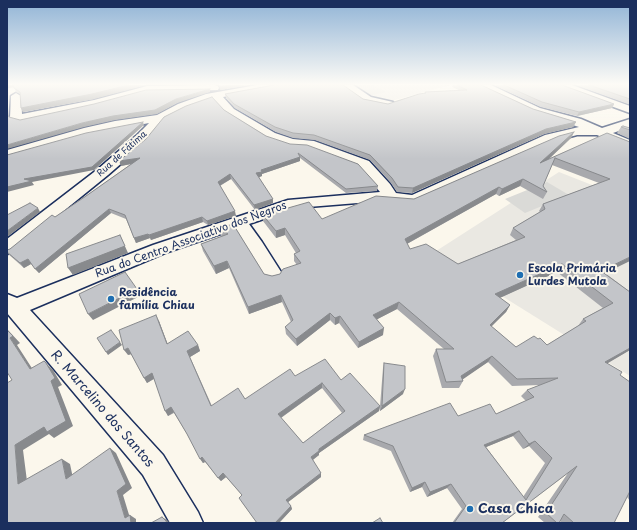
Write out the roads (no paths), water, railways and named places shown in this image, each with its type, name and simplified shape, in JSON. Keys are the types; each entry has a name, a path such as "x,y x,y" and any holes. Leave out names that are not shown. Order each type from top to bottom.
{"street":[{"path":"16,110 16,117 22,118 62,110"},
{"name":"Rua de Fátima","path":"7,248 103,172 140,139 160,118 175,110"},
{"path":"229,110 271,136 291,143 309,144 364,164 385,187 390,197"},
{"path":"535,110 577,122 627,144 630,158"},
{"path":"7,154 84,132 160,118"},
{"path":"598,132 605,132 630,123"},
{"name":"Rua do Centro Associativo dos Negros","path":"11,305 159,249 294,203 370,197 390,197 412,200 550,138 577,131 598,132"},
{"path":"239,222 256,246 273,275"},
{"name":"R. Marcelino dos Santos","path":"11,305 153,465 187,523"}],"place":[{"name":"Escola Primária Lurdes Mutola","path":"520,275"},
{"name":"Residência família Chiau","path":"111,299"},
{"name":"Casa Chica","path":"470,509"}]}
